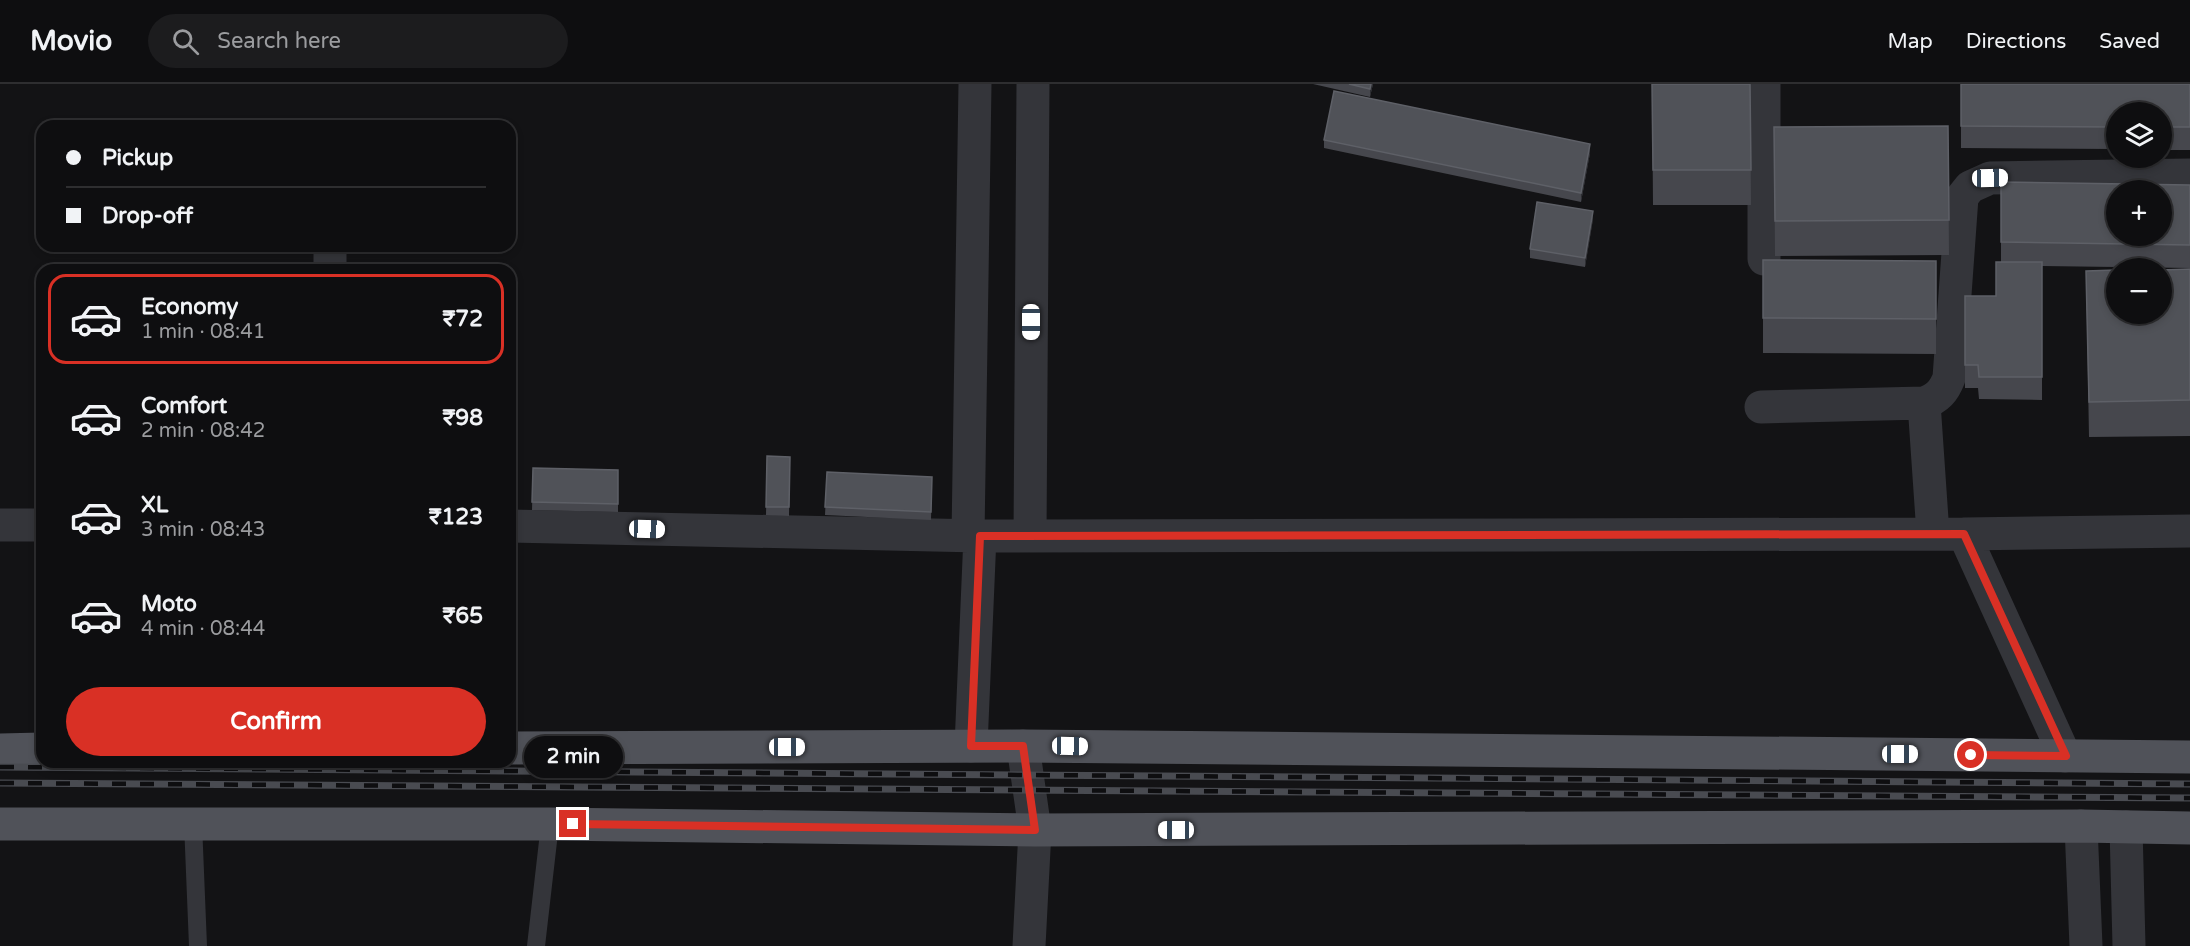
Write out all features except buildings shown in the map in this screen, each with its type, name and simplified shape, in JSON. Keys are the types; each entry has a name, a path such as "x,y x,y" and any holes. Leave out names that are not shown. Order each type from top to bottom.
{"main road":[{"path":"516,748 1023,746 2190,757"},
{"path":"0,750 36,749"},
{"path":"0,824 550,824 1035,830 2081,826 2190,828"}],"street":[{"path":"971,746 975,84"},
{"path":"1030,536 1033,84"},
{"path":"1764,84 1764,259"},
{"path":"1761,407 1924,403 1937,398 1949,378 1962,197 1970,187 1990,178 2190,175"},
{"path":"1924,403 1948,534 2066,756"},
{"path":"0,525 36,525"},
{"path":"516,526 974,536 1948,534 2190,531"},
{"path":"1023,746 1035,830 1029,946"},
{"path":"2081,826 2086,946"},
{"path":"2126,827 2129,946"}],"lane":[{"path":"193,824 198,946"},
{"path":"536,946 550,824"}],"railway":[{"path":"0,767 36,767"},
{"path":"129,768 2190,784"},
{"path":"0,783 2190,798"}],"route":[{"path":"573,824 1035,830 1023,746 971,746 980,536 1964,534 2066,756 1971,755"}]}
